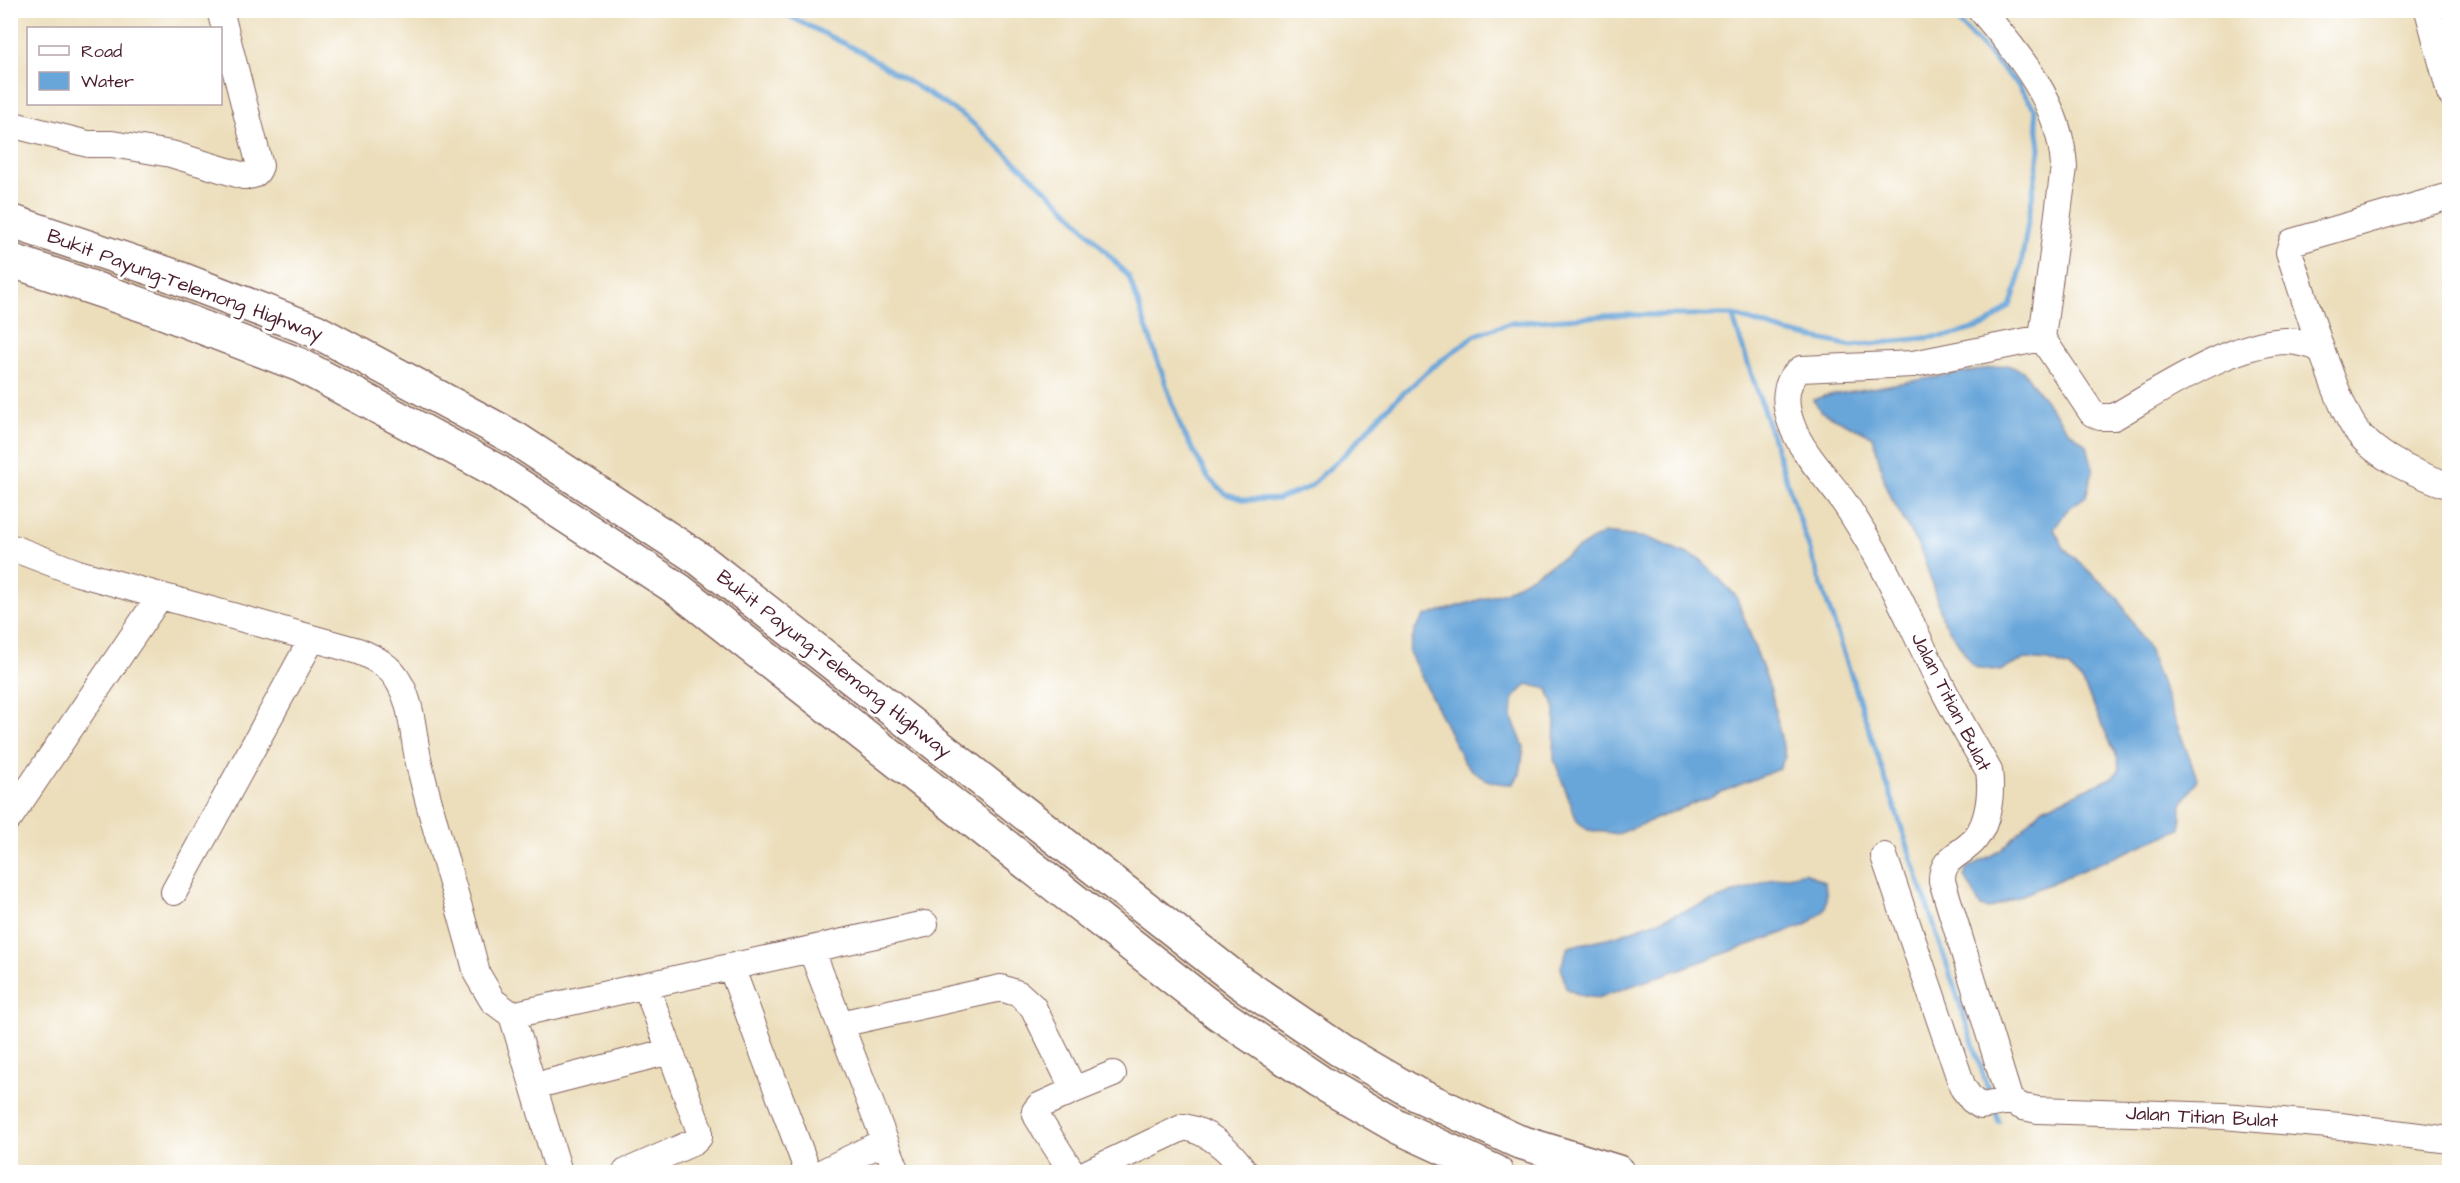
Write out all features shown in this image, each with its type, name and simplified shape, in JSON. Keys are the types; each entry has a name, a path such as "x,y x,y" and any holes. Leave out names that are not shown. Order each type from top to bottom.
{"highway":[{"name":"Bukit Payung-Telemong Highway","path":"10,221 168,274 316,331 516,439 701,560 1240,982 1340,1050 1416,1094 1516,1141 1618,1173"},
{"name":"Bukit Payung-Telemong Highway","path":"10,260 155,309 300,365 497,471 680,590 1218,1012 1320,1082 1379,1116 1496,1173"}],"street":[{"path":"10,124 94,145 112,144 171,154 244,176 253,176 258,172 260,166 219,10"},
{"path":"1981,10 2021,57 2041,90 2063,149 2064,167 2042,338 2092,413 2108,419 2195,370 2242,351 2288,341 2321,349"},
{"path":"2427,10 2450,93"},
{"path":"2450,196 2292,242 2289,252 2321,349 2351,422 2368,444 2389,459 2450,486"},
{"name":"Jalan Titian Bulat","path":"2042,338 1913,364 1801,369 1793,376 1786,390 1786,408 1797,438 1808,457 1844,502 1876,555 1942,687 1989,771 1991,785 1989,799 1980,831 1975,840 1949,859 1943,868 1942,881 2010,1101 2038,1110 2223,1116 2340,1125 2450,1140"},
{"path":"10,546 78,573 377,659 399,681 408,708 419,764 477,974 493,1001 512,1015 559,1173"},
{"path":"10,817 160,596"},
{"path":"174,892 312,639"},
{"path":"1884,856 1963,1088 1972,1100 1981,1106 2010,1101"},
{"path":"512,1015 925,924"},
{"path":"811,949 897,1173"},
{"path":"731,967 808,1173"},
{"path":"626,1173 694,1142 699,1137 699,1129 646,986"},
{"path":"840,1024 1001,988 1013,991 1025,998 1033,1007 1074,1090"},
{"path":"534,1086 670,1051"},
{"path":"1072,1173 1035,1111 1039,1106 1113,1074"},
{"path":"1089,1173 1184,1127 1211,1137 1237,1161 1245,1173"},
{"path":"823,1173 885,1141"}],"water":[{"path":"2007,365 2023,371 2067,429 2087,445 2093,470 2086,496 2068,509 2054,529 2064,548 2118,598 2148,648 2197,778 2194,787 2182,804 2181,829 1989,909 1981,907 1965,876 1966,869 2001,850 2043,808 2111,778 2119,771 2118,759 2082,681 2069,668 2049,661 2025,659 2000,671 1974,667 1943,620 1923,555 1887,490 1873,437 1820,411 1814,400 1824,396"},
{"path":"1604,533 1648,538 1700,559 1736,596 1771,691 1785,757 1779,769 1618,834 1588,830 1577,821 1554,759 1555,709 1548,689 1527,684 1513,699 1512,718 1524,747 1520,774 1513,784 1491,782 1475,773 1464,762 1409,652 1415,630 1425,616 1505,592"},
{"path":"1805,872 1825,883 1827,898 1822,913 1806,925 1597,998 1579,995 1566,988 1561,967 1568,947 1616,936 1770,880"}],"waterway":[{"path":"777,10 863,53 967,118 1063,205 1129,277 1181,428 1208,478 1226,494 1246,500 1278,499 1308,488 1347,452 1387,408 1431,368 1476,335 1510,323 1617,315 1732,315 1786,332 1852,346 1953,335 1986,325 2010,306 2018,284 2040,148 2035,109 2018,85 1947,10"},
{"path":"1732,315 1991,1098"},
{"path":"1995,1110 1999,1122"}]}
